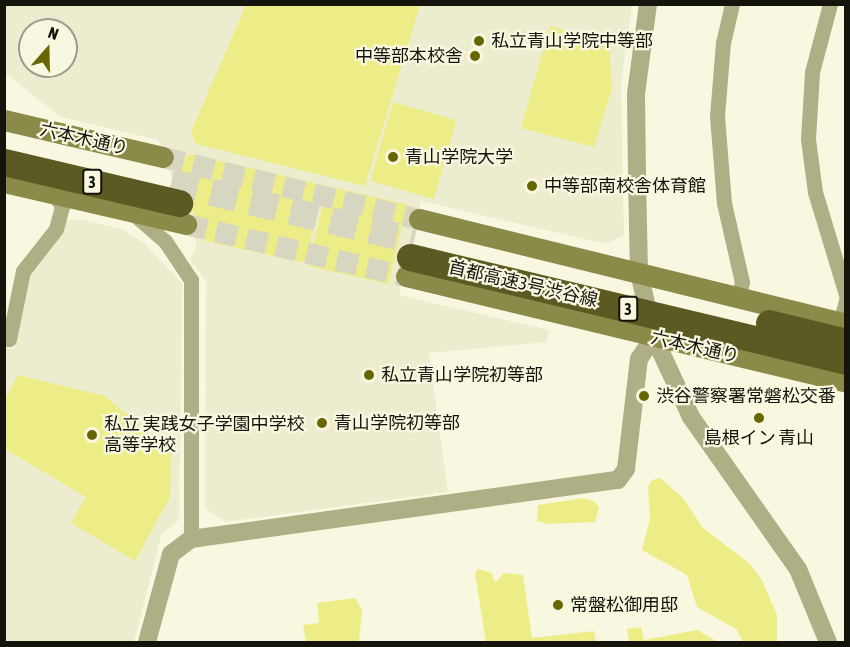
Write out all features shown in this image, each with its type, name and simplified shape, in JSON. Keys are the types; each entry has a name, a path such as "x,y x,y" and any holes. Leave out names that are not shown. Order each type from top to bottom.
{"highway":[{"name":"3","path":"4,143 175,192"},
{"name":"3","path":"4,162 175,192"},
{"name":"首都高速3号渋谷線","path":"412,248 844,329"},
{"name":"首都高速3号渋谷線","path":"412,248 846,361"}],"main road":[{"name":"六本木通り","path":"4,120 175,192"},
{"path":"4,182 127,210 175,192"},
{"path":"412,248 639,273 844,329"},
{"name":"六本木通り","path":"412,248 654,337 846,382"},
{"path":"645,303 738,328 816,375"}],"street":[{"path":"648,4 636,94 639,273 654,337 691,417 798,569 828,642"},
{"path":"732,4 723,42 717,116 724,203 742,282 738,299"},
{"path":"830,4 812,72 808,139 815,192 846,295"},
{"path":"4,339 9,339 23,271 56,229 62,206 54,194"},
{"path":"127,210 165,241 191,280 191,539"},
{"path":"844,329 846,300"},
{"path":"147,642 171,554 191,539 618,480 626,469 639,359 654,337"}],"shaded area":[{"name":"青山学院大学","path":"4,5 632,5 621,84 624,235 606,244 421,201 399,295 549,330 547,342 429,353 448,492 225,522 205,508 206,281 190,260 197,245 158,140 61,117 5,73"},
{"path":"246,5 420,5 365,186 196,144 191,132"},
{"path":"550,26 609,43 612,89 594,147 521,128"},
{"path":"393,102 456,120 434,199 370,181"},
{"path":"189,154 323,185 305,263 205,241 176,168"},
{"path":"327,186 407,204 388,284 309,266"},
{"name":"私立 実践女子学園中学校 高等学校","path":"81,219 121,229 144,243 182,283 179,520 162,533 134,642 5,642 5,348 14,349 28,273 65,221"},
{"path":"18,375 105,396 171,453 170,497 135,561 71,523 86,497 5,449 5,400"},
{"path":"660,478 683,498 703,528 750,564 762,580 777,615 777,642 743,642 736,629 697,607 687,575 642,550 650,519 648,487 652,480"},
{"path":"583,498 594,501 599,508 595,522 548,524 537,521 538,505"},
{"path":"478,569 492,573 495,583 504,573 523,575 532,638 594,631 596,642 486,642 475,574"},
{"path":"355,598 362,610 359,642 306,642 303,625 319,623 317,603"},
{"path":"641,627 644,640 697,630 718,642 629,642 627,629"}],"tunnel":[{"path":"163,157 419,219"},
{"path":"171,182 414,240"},
{"path":"186,224 406,276"}],"place":[{"name":"私立青山学院中等部","path":"479,41"},
{"name":"中等部本校舎","path":"475,56"},
{"name":"青山学院大学","path":"393,157"},
{"name":"中等部南校舎体育館","path":"532,186"},
{"name":"私立青山学院初等部","path":"369,375"},
{"name":"渋谷警察署常磐松交番","path":"644,396"},
{"name":"島根イン 青山","path":"759,418"},
{"name":"青山学院初等部","path":"322,423"},
{"name":"私立 実践女子学園中学校 高等学校","path":"92,435"},
{"name":"常盤松御用邸","path":"558,605"}]}
